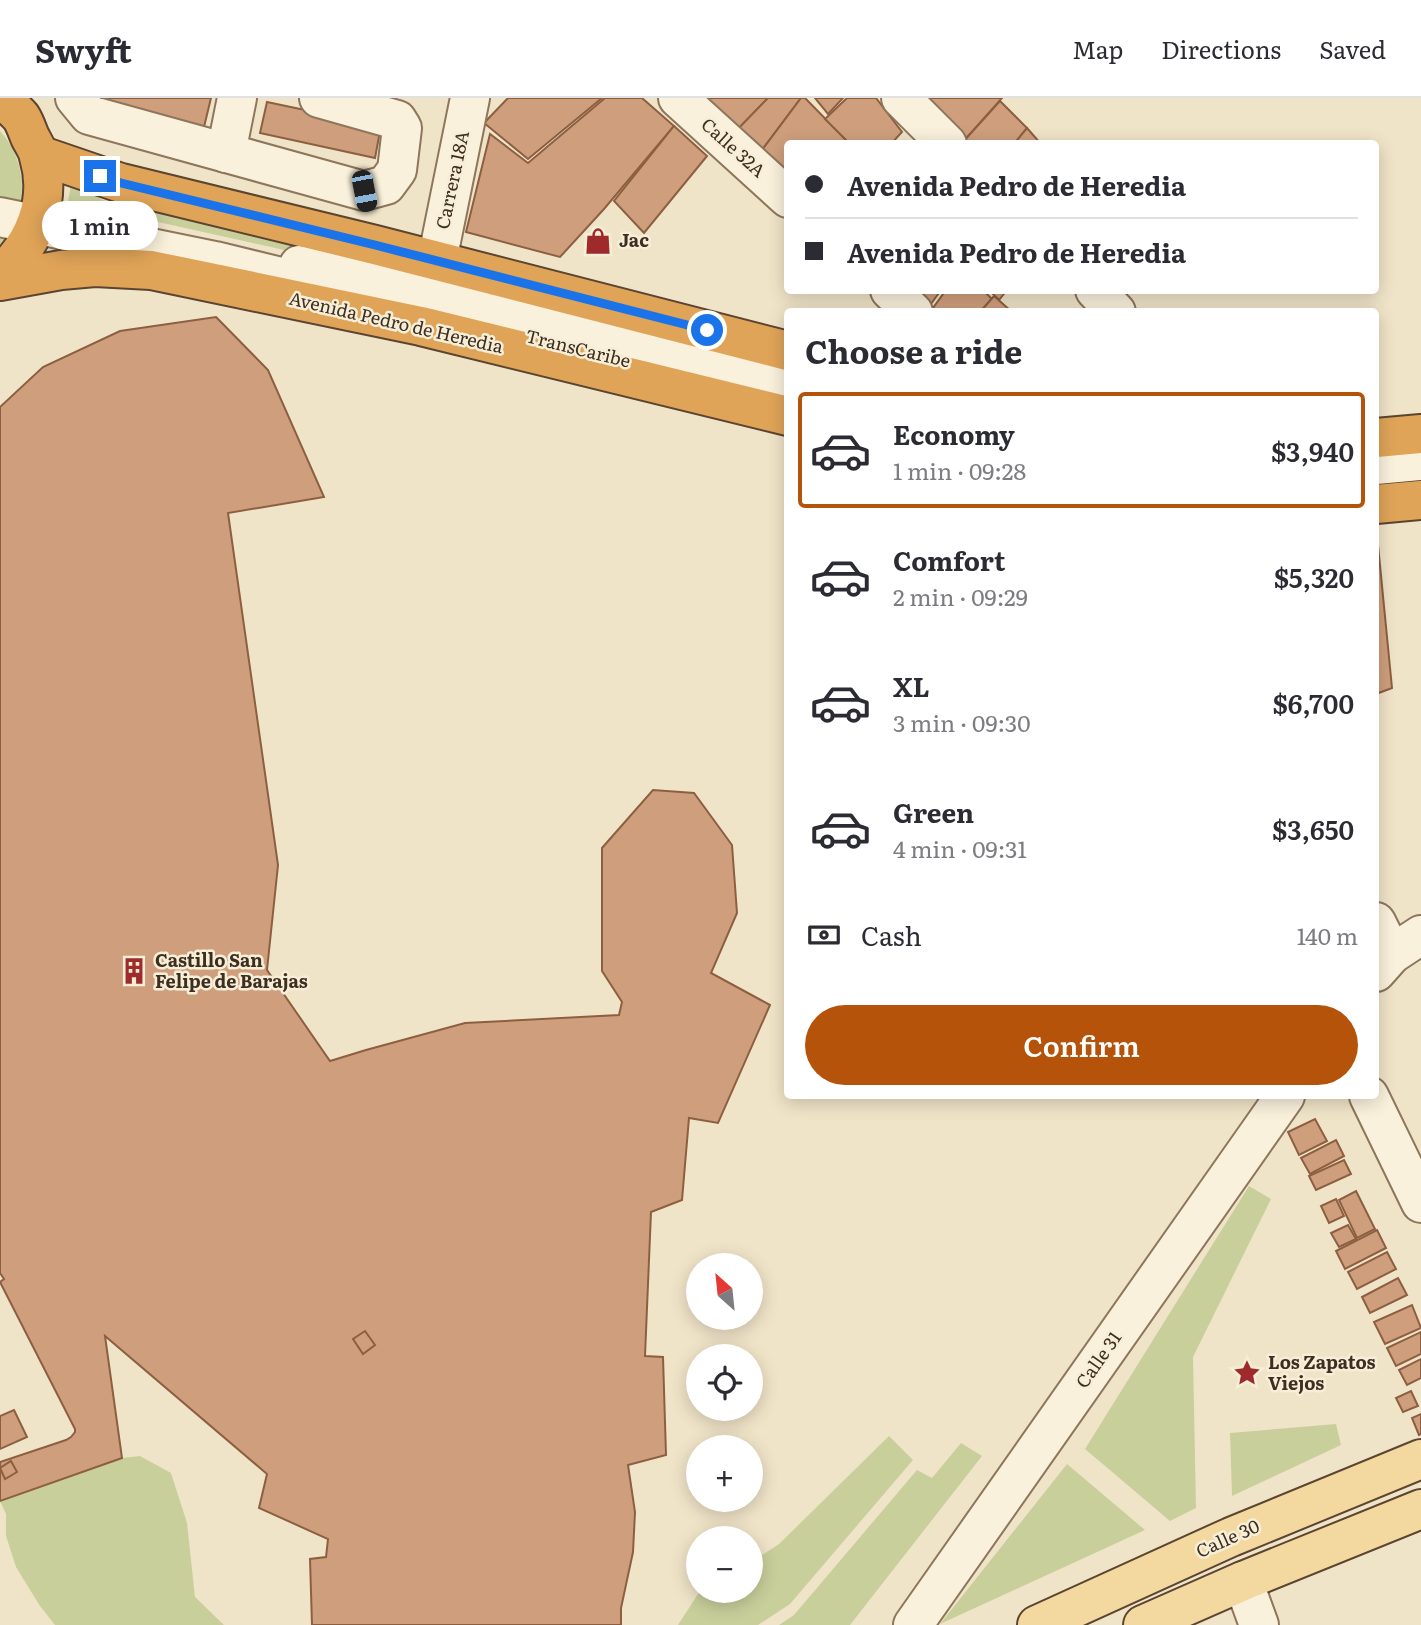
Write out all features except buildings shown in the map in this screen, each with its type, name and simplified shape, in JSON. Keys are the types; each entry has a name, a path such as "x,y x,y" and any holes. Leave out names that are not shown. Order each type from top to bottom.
{"highway":[{"path":"0,274 28,243 26,216 43,178 39,155 14,105"},
{"path":"39,155 121,183 784,350"},
{"name":"Avenida Pedro de Heredia","path":"0,281 94,267 151,270 421,326 784,415"},
{"path":"1379,438 1421,434"},
{"path":"1379,504 1421,500"}],"main road":[{"name":"Calle 30","path":"1059,1621 1231,1537 1421,1459"},
{"path":"1143,1625 1421,1509"}],"street":[{"path":"75,98 89,115 364,191 386,185 397,170 402,128 397,120 319,98"},
{"path":"226,153 237,98"},
{"name":"Carrera 18A","path":"437,261 470,98"},
{"name":"Calle 32A","path":"678,98 784,194"},
{"path":"901,98 943,140"},
{"path":"364,191 375,245"},
{"name":"TransCaribe","path":"0,198 26,216 784,399"},
{"name":"TransCaribe","path":"26,216 436,296 784,379"},
{"path":"894,294 909,308"},
{"path":"1379,465 1421,461"},
{"path":"1379,485 1421,481"},
{"name":"Calle 31","path":"913,1625 1283,1099"},
{"path":"1370,1099 1421,1203"},
{"path":"1243,1581 1259,1625"}],"green space":[{"path":"0,131 14,151 22,188 15,225 0,248"},
{"path":"72,178 102,200 356,258 374,270 68,202"},
{"path":"1249,1186 1271,1199 1193,1357 1196,1508 1170,1521 1085,1449"},
{"path":"1336,1424 1341,1445 1232,1496 1230,1433"},
{"path":"889,1436 913,1460 790,1604 758,1625 678,1625 692,1603 763,1603 763,1554 779,1544"},
{"path":"961,1443 982,1456 850,1625 779,1625 794,1615 917,1470 932,1478"},
{"path":"140,1456 171,1473 187,1523 195,1597 224,1625 55,1625 16,1567 6,1536 6,1514 0,1501 122,1458"},
{"path":"1067,1464 1145,1530 940,1624"}],"place":[{"name":"Jac","path":"598,241"},
{"name":"Castillo San Felipe de Barajas","path":"134,971"},
{"name":"Los Zapatos Viejos","path":"1247,1373"}],"route":[{"path":"100,176 707,330"}]}
